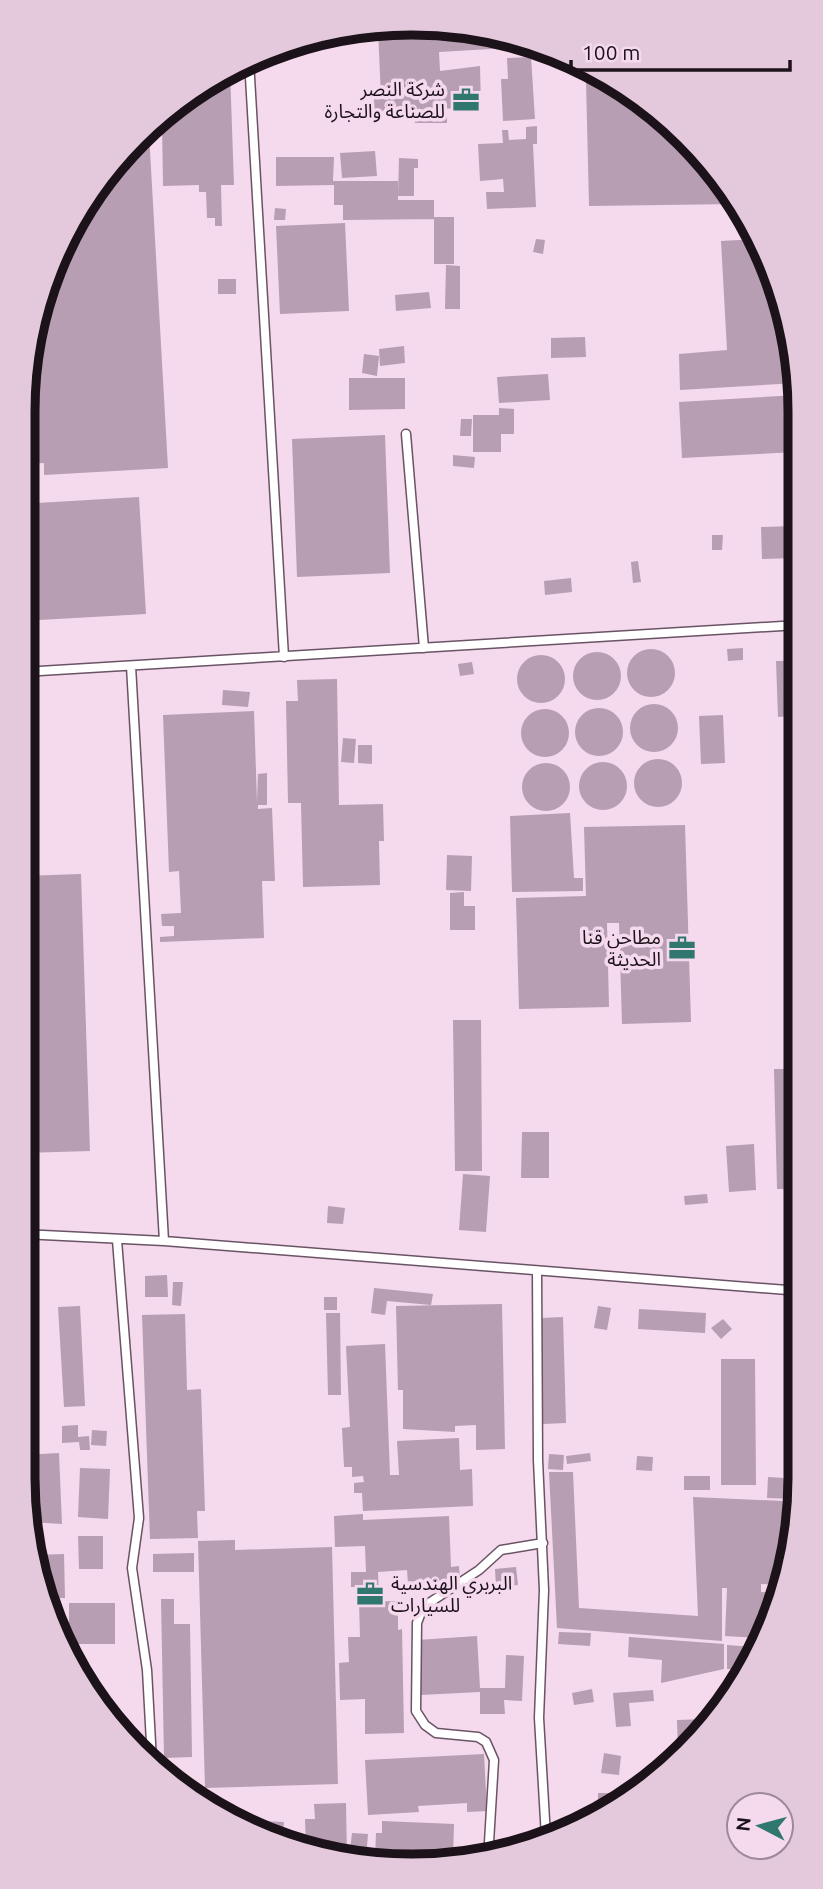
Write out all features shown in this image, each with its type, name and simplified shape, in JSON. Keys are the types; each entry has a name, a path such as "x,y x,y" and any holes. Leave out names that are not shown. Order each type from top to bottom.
{"lane":[{"path":"249,72 284,657"},
{"path":"406,434 424,648"},
{"path":"35,671 788,626"},
{"path":"131,666 163,1241"},
{"path":"35,1235 163,1241 788,1290"},
{"path":"117,1240 139,1518 132,1568 147,1670 151,1750"},
{"path":"537,1271 538,1460 543,1542 539,1718 546,1829"},
{"path":"489,1846 494,1760 486,1742 478,1737 436,1733 425,1725 416,1710 417,1623 423,1607 479,1570 501,1550 543,1542"}],"building":[{"path":"412,35 461,38 508,48 439,52 440,71 480,66 481,107 374,112 374,98 381,98 378,37"},
{"path":"531,57 535,119 503,121 501,79 508,79 507,58"},
{"path":"586,80 621,98 660,128 695,163 726,204 589,206"},
{"path":"230,81 234,185 221,185 222,226 215,226 215,218 207,218 206,192 199,192 199,185 163,186 162,129 202,98"},
{"path":"447,114 447,123 415,123 414,115"},
{"path":"537,126 537,144 533,144 536,207 487,209 486,192 504,192 503,179 480,181 478,144 503,143 502,130 508,130 509,140 526,139 526,127"},
{"path":"149,141 168,468 44,475 44,463 35,463 36,387 42,338 55,290 74,245 98,202 128,163"},
{"path":"375,151 377,176 342,178 340,153"},
{"path":"276,157 334,157 333,181 398,181 398,200 434,200 434,219 343,220 343,205 334,205 334,185 276,186"},
{"path":"399,158 418,159 418,168 414,168 414,196 398,196"},
{"path":"275,208 286,209 285,220 274,220"},
{"path":"434,217 454,217 454,264 434,264"},
{"path":"345,223 349,311 280,314 276,226"},
{"path":"536,239 545,240 543,254 533,252"},
{"path":"746,240 749,245 775,314 787,384 680,390 679,354 727,350 721,241"},
{"path":"446,265 460,266 460,309 445,309"},
{"path":"218,279 236,279 236,294 218,294"},
{"path":"429,292 431,308 396,311 395,295"},
{"path":"585,337 586,357 551,358 551,338"},
{"path":"404,346 405,363 380,366 379,349"},
{"path":"364,354 379,356 377,376 362,373"},
{"path":"548,374 550,400 499,403 497,377"},
{"path":"349,378 405,378 405,409 349,410"},
{"path":"787,396 788,452 682,458 679,402"},
{"path":"499,408 514,409 514,434 501,434 501,452 473,452 473,415 499,415"},
{"path":"461,419 472,419 471,436 460,436"},
{"path":"385,435 390,573 297,577 292,439"},
{"path":"453,455 475,457 474,468 453,466"},
{"path":"35,495 37,503 139,497 146,614 39,620 38,602 35,602"},
{"path":"788,526 788,558 762,559 761,527"},
{"path":"712,535 723,535 722,550 712,550"},
{"path":"638,561 641,582 633,583 631,562"},
{"path":"571,578 572,592 545,595 544,581"},
{"path":"743,648 743,660 728,661 727,649"},
{"path":"651,649 668,656 675,673 668,690 651,697 634,690 627,673 634,656"},
{"path":"597,652 614,659 621,676 614,693 597,700 580,693 573,676 580,659"},
{"path":"541,655 558,662 565,679 558,696 541,703 524,696 517,679 524,662"},
{"path":"776,661 788,661 788,716 778,717"},
{"path":"472,662 474,674 460,676 458,664"},
{"path":"337,679 339,805 383,804 384,841 379,841 380,885 303,887 301,803 288,803 286,701 298,701 297,680"},
{"path":"223,690 250,692 248,707 222,705"},
{"path":"654,704 671,711 678,728 671,745 654,752 637,745 630,728 637,711"},
{"path":"599,708 616,715 623,732 616,749 599,756 582,749 575,732 582,715"},
{"path":"545,709 562,716 569,733 562,750 545,757 528,750 521,733 528,716"},
{"path":"254,711 257,802 258,774 267,773 267,805 258,805 258,809 272,808 275,881 262,881 264,938 160,942 160,937 174,936 174,926 162,926 161,914 181,913 179,871 169,872 163,715"},
{"path":"723,715 725,763 701,764 699,716"},
{"path":"343,738 356,739 354,763 341,762"},
{"path":"358,745 372,745 372,764 358,763"},
{"path":"658,759 675,766 682,783 675,800 658,807 641,800 634,783 641,766"},
{"path":"603,762 620,769 627,786 620,803 603,810 586,803 579,786 586,769"},
{"path":"546,763 563,770 570,787 563,804 546,811 529,804 522,787 529,770"},
{"path":"570,813 574,878 583,878 583,891 512,892 510,816"},
{"path":"685,825 691,1022 622,1024 619,923 607,923 609,1007 519,1009 516,898 586,896 584,827"},
{"path":"447,855 472,856 471,891 446,890"},
{"path":"81,874 90,1151 35,1153 35,876"},
{"path":"464,892 464,906 475,906 475,930 450,930 450,893"},
{"path":"453,1020 481,1020 482,1171 455,1171"},
{"path":"774,1069 788,1069 788,1189 777,1189"},
{"path":"522,1132 549,1132 549,1178 521,1178"},
{"path":"754,1144 756,1190 729,1192 726,1146"},
{"path":"463,1174 490,1176 486,1232 459,1230"},
{"path":"707,1194 708,1203 685,1205 684,1196"},
{"path":"328,1206 345,1208 343,1224 327,1223"},
{"path":"167,1275 168,1297 145,1297 145,1276"},
{"path":"173,1282 183,1282 181,1306 172,1305"},
{"path":"374,1288 433,1294 431,1305 387,1301 385,1315 371,1313"},
{"path":"324,1297 337,1297 337,1310 324,1310"},
{"path":"502,1304 505,1449 476,1450 476,1425 455,1426 455,1432 403,1429 403,1390 398,1390 396,1306"},
{"path":"80,1306 85,1406 64,1407 58,1307"},
{"path":"598,1306 611,1308 607,1330 594,1328"},
{"path":"639,1309 706,1313 705,1333 638,1329"},
{"path":"326,1313 340,1313 341,1395 328,1395"},
{"path":"185,1314 187,1390 201,1389 205,1511 197,1511 198,1538 150,1539 142,1315"},
{"path":"563,1317 566,1423 543,1424 540,1318"},
{"path":"723,1319 732,1329 721,1339 711,1328"},
{"path":"385,1344 390,1475 399,1475 397,1441 459,1438 460,1470 472,1469 473,1506 363,1511 362,1493 354,1493 354,1483 364,1482 363,1476 352,1477 352,1467 344,1467 342,1428 350,1427 346,1346"},
{"path":"721,1359 755,1359 756,1485 721,1485"},
{"path":"78,1425 78,1437 89,1436 90,1450 80,1450 79,1442 62,1443 62,1426"},
{"path":"92,1430 107,1431 106,1446 91,1445"},
{"path":"59,1453 62,1524 38,1522 35,1454"},
{"path":"590,1453 591,1461 567,1464 566,1456"},
{"path":"549,1454 564,1455 563,1470 548,1469"},
{"path":"637,1456 653,1457 652,1471 636,1470"},
{"path":"80,1468 110,1469 108,1519 78,1517"},
{"path":"549,1472 573,1472 579,1608 698,1616 693,1497 783,1501 784,1530 781,1551 772,1585 761,1584 761,1592 770,1592 752,1638 725,1636 727,1588 722,1588 722,1641 557,1628"},
{"path":"684,1476 710,1476 710,1490 684,1490"},
{"path":"768,1477 788,1478 787,1499 767,1498"},
{"path":"363,1514 363,1520 449,1516 451,1567 459,1566 460,1582 408,1584 407,1570 378,1572 379,1598 361,1598 360,1587 351,1587 351,1572 366,1572 365,1546 335,1547 334,1516"},
{"path":"78,1536 103,1536 103,1569 79,1569"},
{"path":"235,1540 235,1550 332,1547 338,1784 205,1788 198,1541"},
{"path":"194,1553 194,1572 153,1572 153,1554"},
{"path":"64,1554 65,1598 55,1598 43,1555"},
{"path":"516,1567 518,1585 496,1587 495,1569"},
{"path":"161,1599 174,1599 174,1624 190,1624 192,1757 164,1758"},
{"path":"398,1601 398,1630 402,1629 404,1733 365,1734 365,1699 340,1700 339,1663 349,1662 348,1637 360,1637 359,1602"},
{"path":"69,1603 115,1603 115,1644 74,1644 69,1633"},
{"path":"559,1632 591,1633 590,1646 558,1644"},
{"path":"477,1636 480,1688 505,1688 506,1655 524,1656 522,1701 504,1700 505,1714 480,1714 480,1692 420,1695 417,1640"},
{"path":"629,1637 724,1644 724,1669 661,1683 662,1660 628,1657"},
{"path":"727,1645 748,1647 736,1669 727,1669"},
{"path":"592,1689 594,1702 574,1705 572,1693"},
{"path":"653,1690 654,1701 629,1703 631,1726 616,1727 613,1693"},
{"path":"700,1719 678,1744 677,1720"},
{"path":"604,1753 621,1756 619,1775 601,1773"},
{"path":"484,1754 487,1811 467,1812 467,1803 418,1806 419,1812 368,1815 365,1760"},
{"path":"598,1793 618,1793 600,1804 598,1805"},
{"path":"346,1803 347,1848 306,1839 305,1819 315,1819 314,1804"},
{"path":"382,1821 454,1824 453,1852 412,1854 375,1852 376,1833 382,1833"},
{"path":"261,1822 284,1822 283,1831 267,1825"},
{"path":"352,1833 368,1834 367,1851 350,1849"}],"place":[{"name":"شركة النصر للصناعة والتجارة","path":"466,100"},
{"name":"مطاحن قنا الحديثة","path":"682,948"},
{"name":"البربري الهندسية للسيارات","path":"370,1594"}]}
